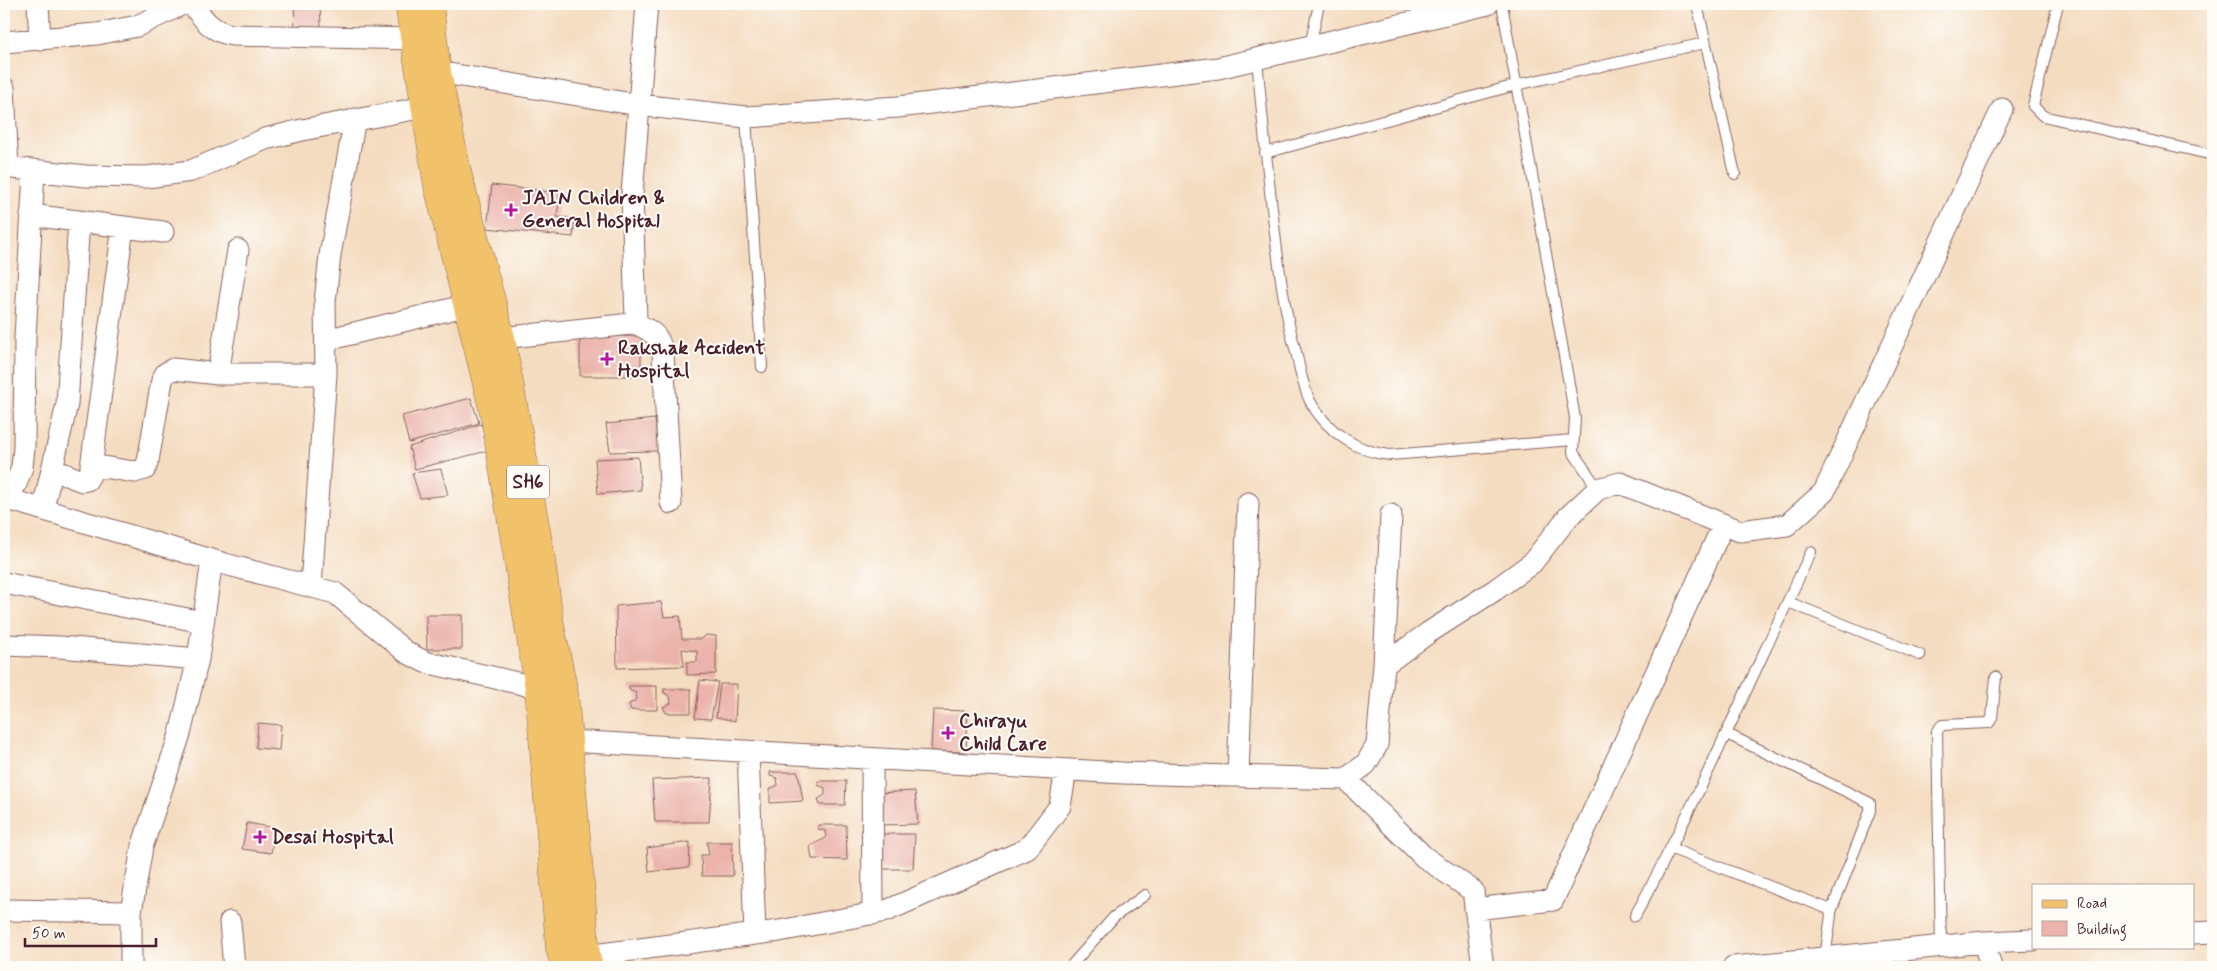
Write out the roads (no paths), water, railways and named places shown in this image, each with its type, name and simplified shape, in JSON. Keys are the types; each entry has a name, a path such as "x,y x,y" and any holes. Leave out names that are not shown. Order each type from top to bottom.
{"main road":[{"name":"SH6","path":"409,4 415,39 428,71"},
{"name":"SH6","path":"429,4 428,71 434,105 438,186 494,412 552,690 569,741 580,963"},
{"name":"SH6","path":"434,105 457,172 501,338 539,547 550,625 560,948 580,963"}],"street":[{"path":"38,4 40,40"},
{"path":"4,42 97,34 137,26 183,4"},
{"path":"192,4 207,23 220,32 232,35 415,39"},
{"path":"635,323 637,317 632,194 647,4"},
{"path":"428,71 639,105 746,117 898,107 1218,68 1488,4"},
{"path":"4,88 6,168 86,176 148,177 191,171 264,139 355,119 434,105"},
{"path":"1384,665 1532,563 1568,518 1598,489 1620,483 1740,532 1787,525 1824,492 2002,109"},
{"path":"311,586 326,374 325,302 330,255 355,119"},
{"path":"34,171 25,338 23,458 16,484 5,498 212,560 335,593 406,652 425,662 552,690"},
{"path":"32,215 163,232"},
{"path":"43,509 69,390 79,221"},
{"path":"52,469 82,481 87,480 91,465 123,227"},
{"path":"218,374 238,250"},
{"path":"326,340 468,305"},
{"path":"501,338 635,323 651,331 660,340 662,352 671,503"},
{"path":"91,465 134,472 145,469 162,380 166,373 173,370 218,374 326,374"},
{"path":"1238,776 1248,503"},
{"path":"569,741 1066,770 1346,779 1366,764 1377,745 1384,665 1391,516"},
{"path":"1475,909 1553,900 1723,525"},
{"path":"130,967 131,912 142,847 180,734 198,659 212,560"},
{"path":"4,582 203,622"},
{"path":"4,645 60,647 198,659"},
{"path":"748,752 755,934"},
{"path":"872,759 873,914"},
{"path":"580,963 886,912 1028,849 1060,806 1066,770"},
{"path":"1346,779 1424,857 1474,891 1483,967"},
{"path":"4,910 131,912"},
{"path":"230,922 234,967"},
{"path":"2194,933 2213,932"},
{"path":"1733,967 1984,942 2032,940"},
{"path":"1984,942 1991,967"}],"lane":[{"path":"1310,46 1319,4"},
{"path":"1502,4 1575,418 1573,452 1598,489"},
{"path":"1697,4 1735,174"},
{"path":"2058,4 2033,106 2043,116 2213,154"},
{"path":"1265,153 1516,85 1705,43"},
{"path":"1257,58 1265,153 1282,297 1306,392 1319,415 1331,428 1349,442 1365,450 1390,455 1573,440"},
{"path":"746,117 762,366"},
{"path":"2213,362 2213,376"},
{"path":"1635,916 1672,849 1811,552"},
{"path":"1788,602 1920,655"},
{"path":"1940,947 1937,731 1942,725 1989,723 1992,718 1996,677"},
{"path":"1727,734 1870,803 1870,811 1831,912 1825,958"},
{"path":"1672,849 1825,907 1831,912"},
{"path":"1070,967 1114,917 1145,894"}],"place":[{"name":"JAIN Children & General Hospital","path":"511,210"},
{"name":"Rakshak Accident Hospital","path":"607,359"},
{"name":"Chirayu Child Care","path":"948,733"},
{"name":"Desai Hospital","path":"260,837"}]}
